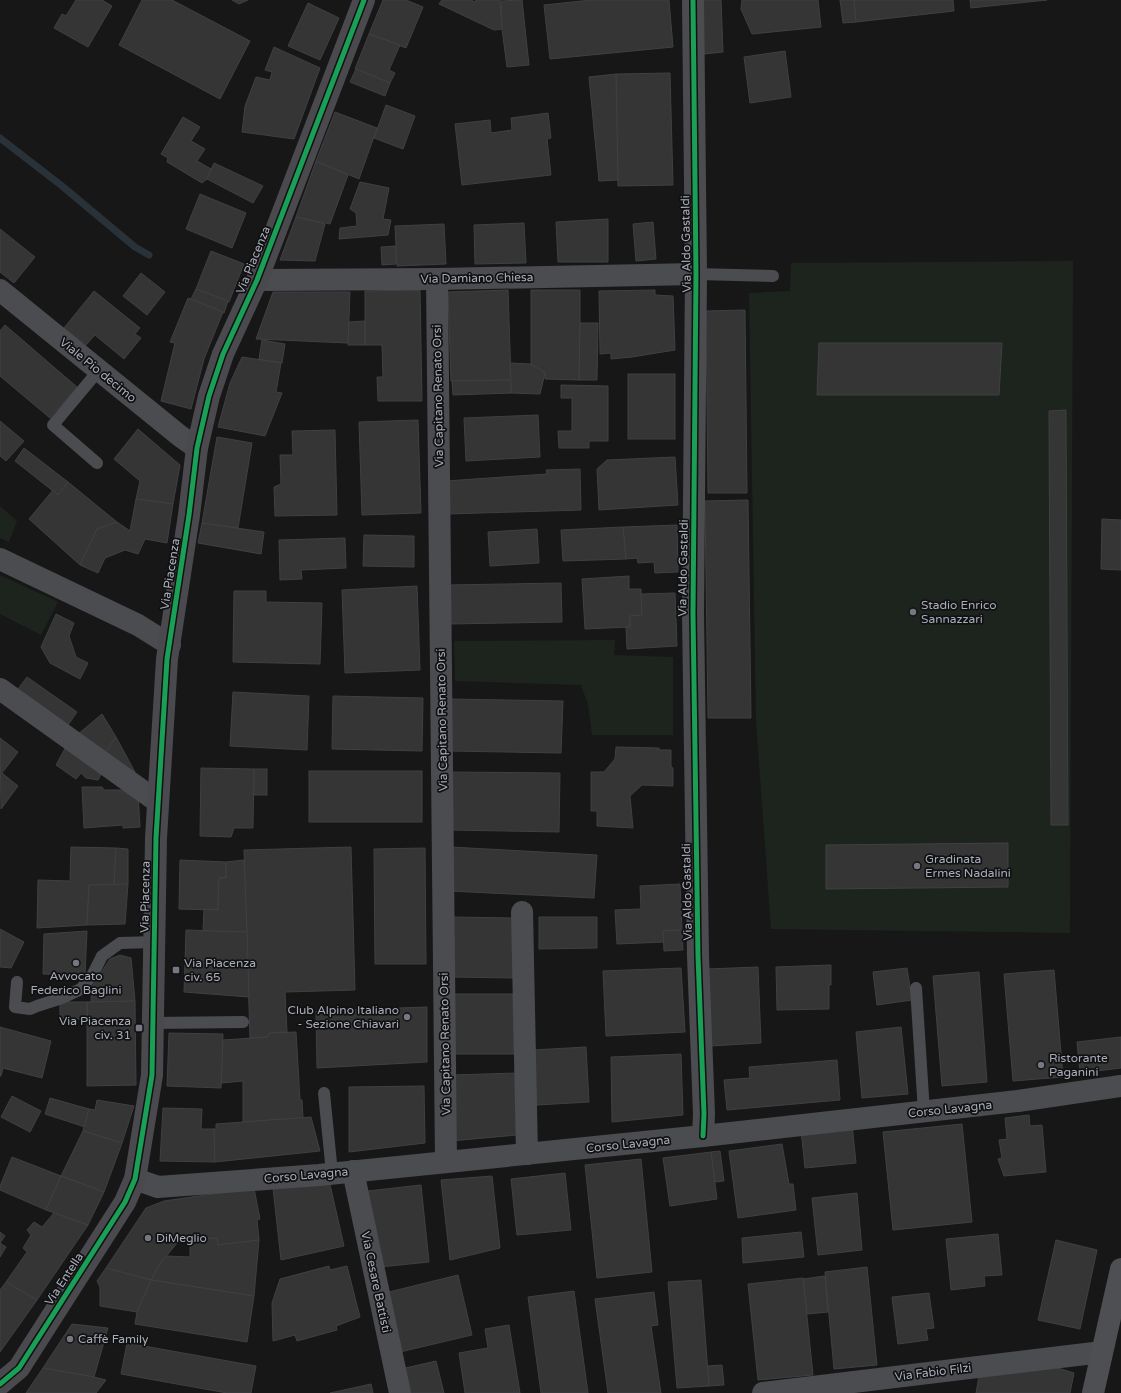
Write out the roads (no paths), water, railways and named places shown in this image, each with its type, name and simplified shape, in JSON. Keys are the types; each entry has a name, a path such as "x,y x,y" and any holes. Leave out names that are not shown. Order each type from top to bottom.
{"main road":[{"path":"1093,1393 1121,1269"}],"street":[{"name":"Via Piacenza","path":"135,1179 152,1076 156,838 167,658 189,515 197,448 209,396 223,354 257,280 364,0"},
{"name":"Via Aldo Gastaldi","path":"693,0 696,274 693,614 698,956 704,1114 703,1136"},
{"name":"Via Damiano Chiesa","path":"257,280 696,274"},
{"name":"Via Capitano Renato Orsi","path":"437,278 446,1162"},
{"name":"Viale Pio decimo","path":"0,290 180,436 197,448"},
{"path":"0,559 138,625 170,645"},
{"path":"0,689 158,802"},
{"path":"522,912 527,1154"},
{"name":"Corso Lavagna","path":"135,1179 158,1187 343,1172 924,1112 1018,1101 1121,1086"},
{"name":"Via Cesare Battisti","path":"343,1172 400,1393"},
{"name":"Via Entella","path":"0,1384 19,1368 125,1202 135,1179"},
{"name":"Via Fabio Filzi","path":"763,1393 1102,1352"}],"lane":[{"path":"696,274 773,276"},
{"path":"97,463 54,425 99,370"},
{"path":"17,982 15,1007 30,1009 62,998 81,989 93,974 102,956 120,943 154,942"},
{"path":"916,988 924,1112"},
{"path":"153,1023 243,1022"},
{"path":"324,1093 343,1172"}],"waterway":[{"path":"0,138 62,186 135,247 149,255"}],"place":[{"name":"Stadio Enrico Sannazzari","path":"913,612"},
{"name":"Gradinata Ermes Nadalini","path":"917,866"},
{"name":"Avvocato Federico Baglini","path":"76,963"},
{"name":"Via Piacenza civ. 65","path":"176,970"},
{"name":"Club Alpino Italiano - Sezione Chiavari","path":"407,1017"},
{"name":"Via Piacenza civ. 31","path":"139,1028"},
{"name":"Ristorante Paganini","path":"1041,1065"},
{"name":"DiMeglio","path":"148,1238"},
{"name":"Caffè Family","path":"70,1339"}]}
